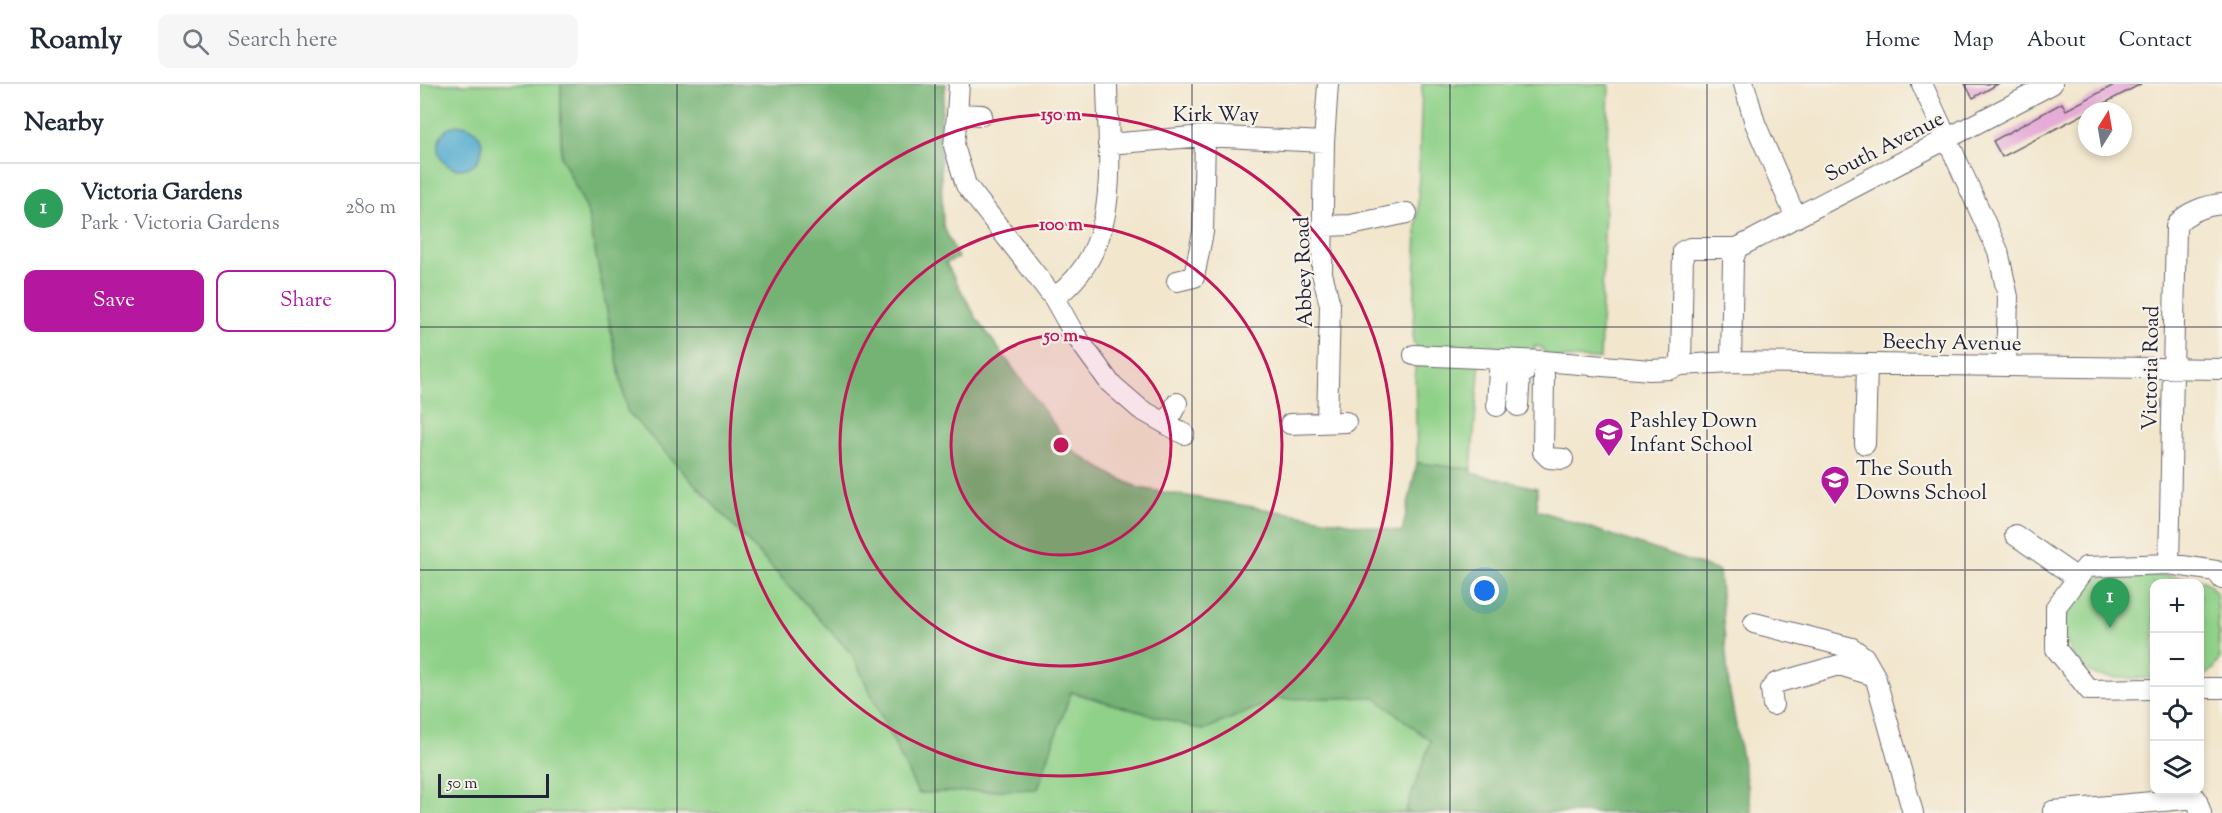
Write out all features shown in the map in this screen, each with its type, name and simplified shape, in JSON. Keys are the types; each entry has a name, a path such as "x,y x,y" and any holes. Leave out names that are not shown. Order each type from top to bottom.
{"street":[{"path":"959,84 954,146 966,185 1054,298 1073,332 1110,383 1140,409 1184,434"},
{"path":"1054,298 1082,273 1094,253 1104,227 1108,195 1107,84"},
{"name":"Abbey Road","path":"1290,424 1336,422 1330,305 1322,273 1324,142 1328,84"},
{"path":"1744,84 1755,123 1796,219"},
{"path":"1922,84 1998,251 2008,297 2006,366"},
{"name":"South Avenue","path":"1737,248 2052,84"},
{"path":"957,114 982,115"},
{"path":"1192,282 1203,232 1205,136"},
{"name":"Kirk Way","path":"1108,144 1205,136 1324,142"},
{"name":"Victoria Road","path":"2169,564 2176,226 2179,221 2195,212 2222,204"},
{"path":"1324,226 1351,225 1407,213"},
{"path":"1681,364 1683,251 1690,248 1737,248 1733,260 1731,362"},
{"path":"1414,355 1544,361"},
{"path":"1497,406 1499,371 1520,373 1544,361"},
{"path":"1544,361 1543,452 1549,458 1563,459"},
{"name":"Beechy Avenue","path":"1544,361 1650,370 1670,369 1681,364 1731,362 2222,369"},
{"path":"1865,444 1867,365"},
{"path":"1518,406 1520,373"},
{"path":"1167,423 1177,403"},
{"path":"2015,535 2078,578"},
{"path":"2150,689 2089,690 2056,650 2056,607 2086,567 2169,564 2216,571 2222,579"},
{"path":"1754,623 1852,648 1864,657 1875,676 1913,813"},
{"path":"1773,705 1771,689 1776,682 1839,665 1875,676"},
{"path":"2204,688 2222,688"},
{"path":"2054,812 2199,805"}],"green space":[{"path":"420,84 561,84 561,156 587,210 627,411 852,654 918,793 1037,789 1071,692 1203,730 1278,699 1375,697 1431,741 1405,813 420,813"},
{"path":"561,84 946,84 939,129 943,225 958,258 946,263 977,319 1074,452 1139,488 1402,532 1417,463 1471,469 1471,473 1537,488 1537,510 1719,571 1729,688 1752,813 1405,813 1431,741 1374,697 1278,699 1203,730 1071,692 1037,789 918,793 852,654 627,411 587,210 561,156"},
{"path":"1422,84 1609,84 1600,359 1549,357 1541,347 1534,346 1533,358 1421,351 1413,343"},
{"path":"1422,360 1480,361 1471,469 1417,463 1415,367"},
{"path":"2116,574 2151,574 2200,579 2150,579 2150,678 2107,677 2094,674 2074,658 2068,646 2065,619 2074,594 2090,580"},
{"path":"2204,581 2217,594 2220,659 2214,669 2204,675"}],"water":[{"path":"460,125 469,126 476,131 481,138 481,156 476,163 469,168 460,169 451,168 444,163 439,156 438,147 439,138 444,131 451,126"}],"building":[{"path":"1965,84 1998,84 1973,98"},
{"path":"2116,84 2141,84 2107,102 2081,102"},
{"path":"2062,103 2066,110 2078,104 2078,117 2002,157 1993,141"}],"place":[{"name":"Pashley Down Infant School","path":"1609,458"},
{"name":"The South Downs School","path":"1835,506"},
{"name":"Victoria Gardens","path":"2110,628"}]}
